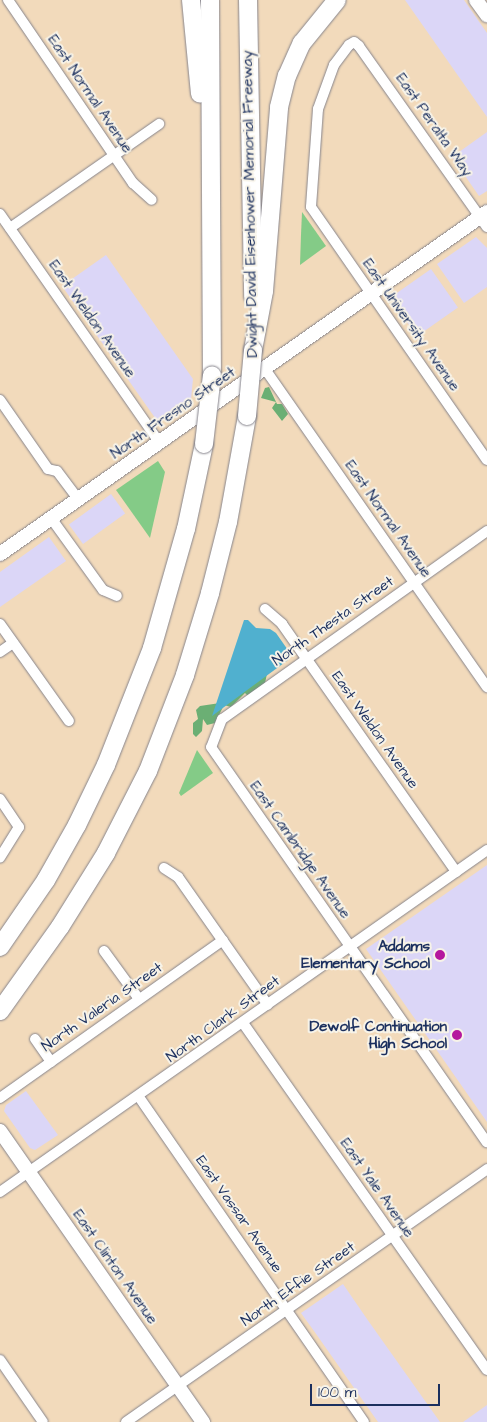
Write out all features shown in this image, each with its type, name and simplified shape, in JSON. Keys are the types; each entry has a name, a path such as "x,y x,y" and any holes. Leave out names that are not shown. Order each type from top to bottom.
{"highway":[{"path":"191,0 214,292"},
{"path":"0,947 50,872 106,765 152,648 166,602 204,444 212,375 214,292 210,0"},
{"name":"Dwight David Eisenhower Memorial Freeway","path":"0,1011 60,927 101,861 148,771 185,675 210,593 228,522 247,416 253,350 248,0"},
{"path":"253,350 264,291 279,107 287,76 302,43 337,0"}],"main road":[{"path":"476,0 487,15"},
{"name":"North Fresno Street","path":"0,554 372,294 485,219"},
{"name":"East Clinton Avenue","path":"0,1131 203,1422"}],"street":[{"name":"East Normal Avenue","path":"8,0 132,183 152,200"},
{"name":"East Peralta Way","path":"311,206 314,144 320,100 334,65 354,42 485,219"},
{"path":"10,228 159,124"},
{"name":"East University Avenue","path":"311,206 487,460"},
{"name":"East Weldon Avenue","path":"0,214 159,442"},
{"name":"East Normal Avenue","path":"265,369 487,686"},
{"path":"0,400 48,468 57,471 78,499"},
{"path":"51,518 104,590 117,596"},
{"name":"North Thesta Street","path":"211,747 222,719 487,531"},
{"name":"East Weldon Avenue","path":"265,609 282,624 307,658 456,872"},
{"path":"0,624 69,722"},
{"path":"0,652 13,643"},
{"name":"East Cambridge Avenue","path":"211,747 487,1142"},
{"path":"0,799 19,827 0,858"},
{"name":"North Clark Street","path":"0,1192 139,1097 487,850"},
{"path":"164,868 178,877 268,1004"},
{"name":"North Valeria Street","path":"0,1098 223,940"},
{"path":"104,951 139,999"},
{"name":"East Yale Avenue","path":"243,1023 487,1370"},
{"path":"35,1039 51,1062"},
{"name":"East Vassar Avenue","path":"139,1097 364,1422"},
{"name":"North Effie Street","path":"126,1422 287,1311 487,1169"},
{"path":"0,1360 43,1422"}],"shaded area":[{"path":"405,0 464,0 487,33 487,117"},
{"path":"487,132 487,191 479,196 452,157"},
{"path":"476,237 487,248 487,287 464,303 437,264"},
{"path":"106,255 193,379 191,399 158,422 62,286"},
{"path":"431,269 458,308 417,336 390,298"},
{"path":"111,494 125,513 83,544 69,525"},
{"path":"49,537 66,561 0,607 0,572"},
{"name":"Dewolf Continuation High School","path":"487,865 487,1122 366,949"},
{"path":"26,1091 58,1135 35,1150 30,1148 4,1111 6,1105"},
{"path":"343,1284 440,1422 378,1422 301,1313"},
{"path":"487,1405 487,1422 463,1422"}],"green space":[{"path":"302,212 326,246 300,265 301,235"},
{"path":"269,387 277,404 282,404 288,414 282,421 272,408 276,402 261,398 265,388"},
{"path":"158,461 165,472 150,538 116,490"},
{"path":"267,674 265,683 248,696 245,693 231,707 224,705 215,723 207,725 203,719 202,731 196,737 193,734 193,723 198,719 196,710 200,706 220,703"},
{"path":"197,750 213,773 181,796 179,793"}],"water":[{"path":"244,620 248,620 256,628 270,629 276,633 290,653 288,660 212,716"}],"place":[{"name":"Addams Elementary School","path":"440,955"},
{"name":"Dewolf Continuation High School","path":"457,1035"}]}
